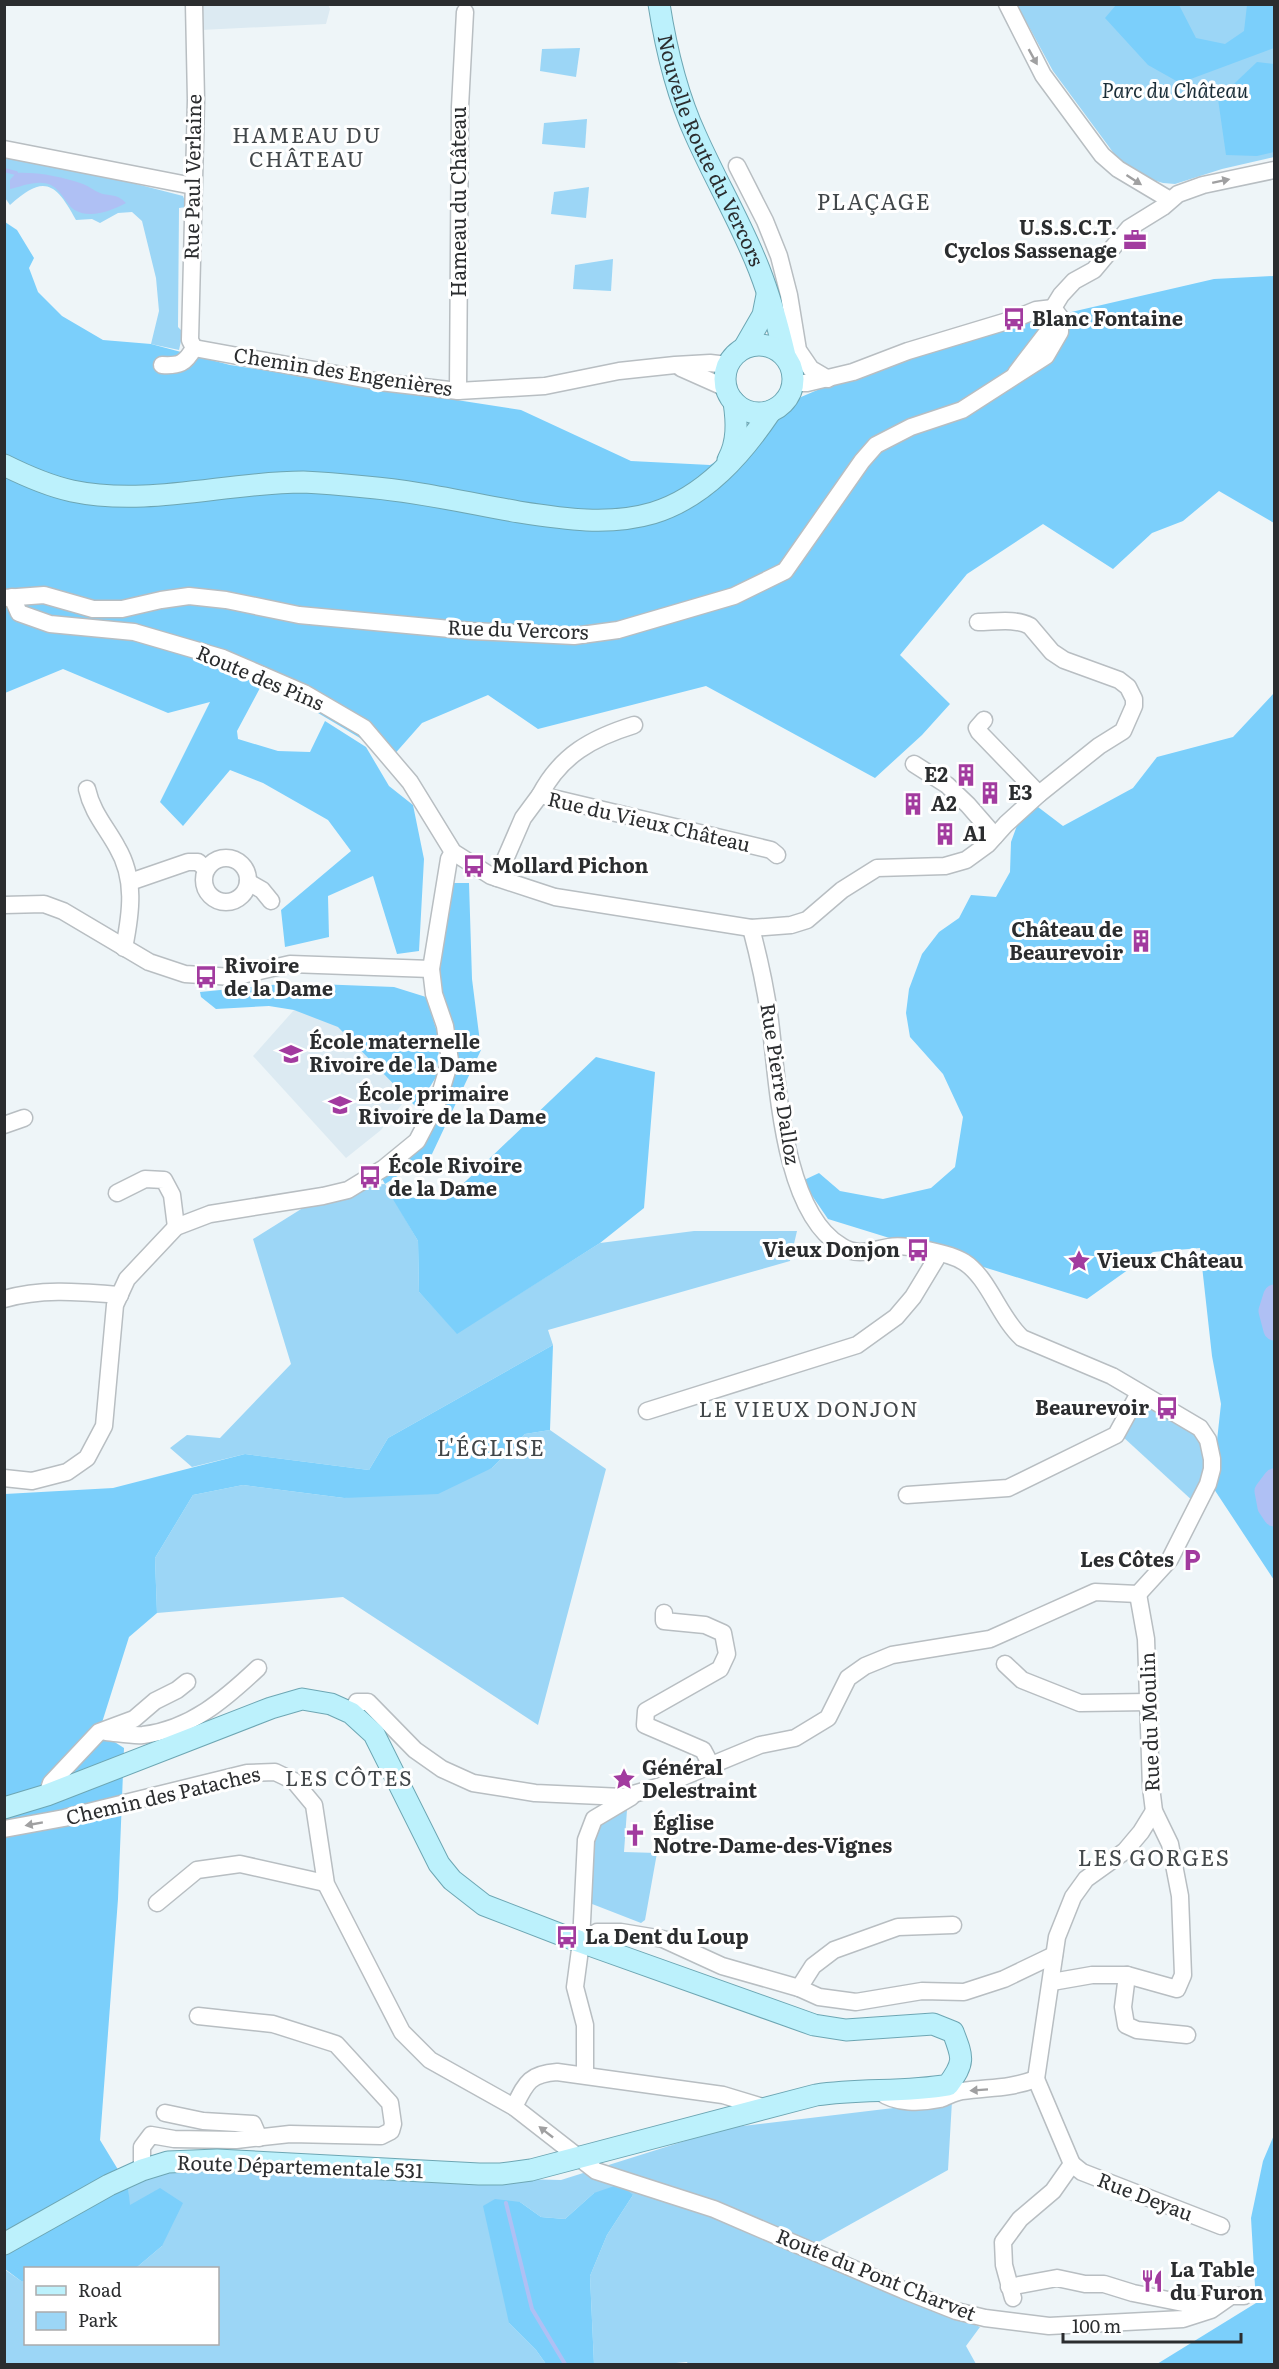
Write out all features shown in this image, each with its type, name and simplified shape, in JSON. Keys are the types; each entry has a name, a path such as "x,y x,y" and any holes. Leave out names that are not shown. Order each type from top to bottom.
{"main road":[{"name":"Nouvelle Route du Vercors","path":"659,4 671,63 695,134 758,267 776,317 785,356"},
{"path":"720,474 733,451 737,422 725,376 728,365 744,348 763,315 767,295"},
{"path":"730,395 745,410 758,413 771,411 782,405 790,395 793,383 792,369 785,356 773,348 759,345 744,348"},
{"path":"4,465 24,476 73,491 113,496 303,482 369,487 550,517 596,522 653,513 678,504 720,474 758,430 771,411"},
{"path":"4,1808 47,1795 216,1729 302,1700 331,1704 351,1713 374,1734 429,1848 452,1880 484,1905 581,1942"},
{"name":"Route Départementale 531","path":"4,2244 109,2186 142,2170 168,2162 209,2160 501,2174 531,2170 766,2108 837,2092 920,2090 948,2085 960,2068 961,2052 953,2032 933,2024 846,2030 814,2025 581,1942"}],"street":[{"name":"Rue Paul Verlaine","path":"194,4 196,100 190,340 194,348"},
{"path":"1007,4 1043,75 1102,155 1126,175 1170,200"},
{"name":"Hameau du Château","path":"458,391 460,107 465,12"},
{"path":"4,149 193,186"},
{"path":"737,166 765,221 779,256 789,295 798,350 811,369 828,379"},
{"name":"Rue du Vercors","path":"8,597 44,595 93,609 112,609 189,596 226,600 299,615 472,631 574,636 618,630 734,596 785,571 876,445 911,427 962,410 1016,373 1057,312 1060,295 1074,281 1094,270 1129,228 1178,194 1203,185 1275,170"},
{"path":"793,383 807,383 853,372 908,351 1014,319 1036,310 1057,312"},
{"path":"162,365 178,366 184,362 194,348"},
{"name":"Chemin des Engenières","path":"194,348 380,381 458,391 545,386 619,371 675,365 710,363 728,365"},
{"name":"Chemin des Engenières","path":"675,365 730,395"},
{"name":"Route des Pins","path":"8,597 19,613 50,624 134,632 223,658 304,693 364,728 410,782 453,852"},
{"path":"4,1478 33,1481 67,1472 87,1458 104,1426 115,1305 127,1279 176,1227 210,1214 348,1190 384,1168 417,1142 438,1101 450,1061 445,1026 434,993 431,969 449,859 453,852 497,878 555,897 751,927 797,924 807,920 842,890 877,868 956,864 975,855 1039,794 1099,746 1124,731 1134,706 1131,692 1124,683 1064,660 1052,652 1030,626 1017,621 978,622"},
{"path":"984,720 977,728 979,732 1039,794"},
{"path":"540,795 556,768 569,757 596,740 634,725"},
{"path":"914,764 947,785 995,836"},
{"path":"87,789 90,806 119,849 130,876 129,924 124,948"},
{"name":"Rue du Vieux Château","path":"497,878 524,818 540,795 771,850 777,855"},
{"path":"228,858 236,860 247,874 248,882 239,898 224,902 208,894 204,886 204,877 206,869 212,863 228,858"},
{"path":"130,882 188,862 198,862 206,869"},
{"path":"248,882 262,890 271,901"},
{"path":"4,906 44,904 63,911 149,962 185,974 233,977 290,964 431,969"},
{"name":"Rue Pierre Dalloz","path":"751,927 770,1021 788,1153 802,1197 823,1231 841,1247 861,1253 889,1247 953,1256 965,1262 975,1272 1012,1329 1022,1338 1112,1376 1200,1428 1208,1440 1212,1469 1208,1484 1170,1559 1138,1594"},
{"path":"4,1125 24,1118"},
{"path":"117,1193 145,1179 164,1180 172,1195 176,1227"},
{"path":"647,1412 857,1345 878,1331 913,1297 936,1259 936,1253"},
{"path":"4,1299 28,1292 78,1291 120,1295"},
{"path":"907,1495 1008,1488 1116,1436 1139,1393"},
{"path":"351,1713 357,1702 368,1702 416,1749 442,1769 473,1782 568,1796 614,1798 634,1795 712,1767 760,1745 795,1738 828,1718 848,1677 883,1658 990,1639 1095,1592 1138,1594"},
{"name":"Rue du Moulin","path":"1127,1975 1177,1989 1183,1975 1180,1896 1170,1844 1154,1811 1151,1787 1146,1638 1138,1594"},
{"path":"664,1614 664,1621 705,1624 723,1633 727,1654 720,1669 646,1711 645,1725 703,1750 712,1767"},
{"path":"1005,1664 1022,1680 1080,1703 1149,1702"},
{"path":"99,1732 142,1735 188,1723 233,1692 258,1668"},
{"path":"47,1795 51,1783 99,1732 134,1719 155,1701 187,1682"},
{"name":"Chemin des Pataches","path":"4,1829 64,1818 247,1773 275,1772 294,1781 314,1805 326,1883 402,2032 430,2060 514,2107 579,2157"},
{"path":"585,2075 585,2025 575,1987 581,1942 586,1840 594,1819 634,1795"},
{"path":"1154,1811 1141,1832 1125,1851 1086,1879 1073,1897 1057,1937 1036,2079 1072,2164 1053,2191 1020,2219 1006,2235 1002,2251 1011,2293 1057,2278 1085,2284 1104,2284 1133,2293 1193,2305 1219,2303 1231,2296 1244,2296"},
{"path":"157,1903 197,1870 240,1864 326,1883"},
{"path":"799,1988 813,1966 834,1950 898,1927 952,1925"},
{"path":"581,1942 597,1932 621,1932 663,1939 722,1966 799,1988 819,1997 856,2002 922,1991 964,1992 1004,1979 1054,1955"},
{"path":"1052,1982 1092,1975 1127,1975 1123,2007 1126,2025 1137,2030 1187,2035"},
{"path":"142,2170 142,2147 151,2135 174,2139 236,2140 290,2134 381,2136 391,2131 393,2124 390,2103 336,2044 273,2024 198,2016"},
{"path":"514,2107 525,2085 533,2077 557,2072 723,2095 766,2108"},
{"path":"877,2090 887,2097 917,2102 941,2099 960,2091 1006,2088 1036,2079"},
{"path":"165,2113 203,2121 254,2124 259,2138"},
{"name":"Route du Pont Charvet","path":"579,2157 596,2171 714,2209 903,2290 957,2311 985,2318 1049,2326 1113,2324 1183,2319 1211,2310 1219,2303"},
{"name":"Rue Deyau","path":"1072,2164 1083,2172 1221,2226"}],"shaded area":[{"path":"328,4 330,9 326,24 201,30 201,5"},
{"path":"1116,5 1179,5 1196,38 1225,44 1244,31 1247,5 1274,5 1274,48 1180,83 1148,65 1105,18"},
{"path":"1257,62 1274,64 1274,152 1257,156 1226,155 1218,99"},
{"path":"16,173 42,174 67,179 100,193 117,196 126,203 100,213 86,214 73,209 54,187 46,183 10,189 10,180"},
{"path":"5,222 17,230 34,258 29,268 38,292 62,316 103,340 151,344 230,365 521,410 631,461 710,465 766,433 801,397 862,371 1041,319 1214,279 1274,276 1274,523 1219,491 1183,521 1152,533 1113,569 1043,524 967,574 900,655 950,704 922,735 875,778 706,686 538,729 488,695 422,723 392,757 271,685 260,688 237,731 238,739 278,751 310,752 325,721 366,747 389,786 413,805 424,859 419,951 397,954 373,876 328,896 329,937 285,947 281,910 351,851 328,820 263,783 230,770 183,826 160,802 210,702 168,713 63,669 5,693"},
{"path":"1274,693 1274,1580 1212,1486 1221,1404 1212,1356 1200,1248 1153,1252 1087,1299 828,1219 802,1181 819,1173 840,1191 883,1199 931,1188 955,1167 963,1117 943,1074 910,1037 906,1013 909,989 922,954 939,932 959,918 971,895 996,897 1010,872 1011,842 1019,820 1038,807 1063,826 1133,788 1157,757 1233,737"},
{"path":"453,883 469,883 472,979 481,1050 432,1154 385,1184 381,1177 421,1145 453,1055 439,973"},
{"path":"291,983 394,987 426,997 440,1041 436,1077 417,1108 338,1027 294,1010 269,1006 216,1009 201,997 200,992"},
{"path":"294,1010 336,1013 417,1086 381,1130 346,1158 253,1056"},
{"path":"596,1057 655,1072 644,1208 600,1243 457,1334 419,1292 418,1241 391,1196 446,1200"},
{"path":"553,1345 550,1430 525,1434 492,1468 438,1494 344,1498 243,1485 193,1495 155,1558 157,1613 129,1637 99,1732 124,1748 118,1899 100,2140 128,2186 130,2205 160,2188 183,2203 162,2246 137,2267 24,2267 24,2281 21,2281 5,2269 5,1494 113,1488 245,1454 369,1470 388,1438"},
{"path":"1274,2135 1274,2364 1157,2364 1256,2303 1251,2218 1263,2161"},
{"path":"620,2184 633,2195 607,2235 590,2276 594,2364 546,2364 536,2350 509,2323 483,2206 495,2199 520,2202 541,2217 565,2219 594,2193"}],"green space":[{"name":"Parc du Château","path":"1017,5 1274,5 1274,157 1222,169 1175,184 1136,175 1118,159 1053,71"},
{"path":"580,48 576,77 540,71 542,49"},
{"path":"587,119 585,148 542,144 544,123"},
{"path":"4,150 183,196 187,207 179,208 178,327 183,332 179,350 151,344 159,311 156,278 142,221 132,212 118,213 100,223 92,219 76,220 55,190 40,186 21,195 10,205 5,198"},
{"path":"589,187 586,218 551,214 554,192"},
{"path":"613,259 611,291 573,289 575,265"},
{"path":"385,1184 418,1241 419,1292 457,1333 600,1243 694,1231 797,1231 790,1261 548,1330 553,1345 388,1438 369,1470 245,1454 192,1467 170,1448 187,1435 220,1438 291,1364 253,1239 306,1206 368,1185"},
{"path":"1140,1405 1148,1405 1203,1437 1209,1465 1195,1503 1122,1436"},
{"path":"550,1430 606,1469 538,1725 343,1597 157,1613 155,1558 193,1495 243,1485 344,1498 492,1468 525,1434"},
{"path":"627,1810 624,1852 657,1853 645,1920 641,1923 587,1902 590,1840 597,1819"},
{"path":"952,2101 948,2170 806,2249 980,2327 966,2346 976,2364 688,2364 687,2362 594,2364 590,2276 607,2235 633,2195 594,2193 565,2219 541,2217 520,2202 509,2323 536,2350 546,2364 5,2364 4,2269 24,2281 24,2345 219,2345 219,2267 137,2267 162,2246 129,2205 128,2186 169,2171 561,2180 726,2128"}],"waterway":[{"path":"4,170 16,173"},
{"path":"1274,1295 1269,1311 1274,1330"},
{"path":"1274,1479 1265,1491 1268,1507 1274,1516"},
{"path":"506,2203 532,2309 565,2364"}],"place":[{"name":"U.S.S.C.T. Cyclos Sassenage","path":"1135,240"},
{"name":"Blanc Fontaine","path":"1014,319"},
{"name":"E2","path":"966,775"},
{"name":"E3","path":"990,793"},
{"name":"A2","path":"913,804"},
{"name":"A1","path":"945,834"},
{"name":"Mollard Pichon","path":"474,866"},
{"name":"Château de Beaurevoir","path":"1141,941"},
{"name":"Rivoire de la Dame","path":"206,977"},
{"name":"École maternelle Rivoire de la Dame","path":"291,1054"},
{"name":"École primaire Rivoire de la Dame","path":"340,1105"},
{"name":"École Rivoire de la Dame","path":"370,1177"},
{"name":"Vieux Donjon","path":"918,1250"},
{"name":"Vieux Château","path":"1079,1261"},
{"name":"Beaurevoir","path":"1167,1408"},
{"name":"Les Côtes","path":"1192,1560"},
{"name":"Général Delestraint","path":"624,1779"},
{"name":"Église Notre-Dame-des-Vignes","path":"635,1835"},
{"name":"La Dent du Loup","path":"567,1937"},
{"name":"La Table du Furon","path":"1152,2281"}],"district":[{"name":"HAMEAU DU CHÂTEAU","path":"307,148"},
{"name":"PLAÇAGE","path":"874,202"},
{"name":"LE VIEUX DONJON","path":"809,1410"},
{"name":"L'ÉGLISE","path":"491,1448"},
{"name":"LES CÔTES","path":"349,1779"},
{"name":"LES GORGES","path":"1154,1858"}]}
